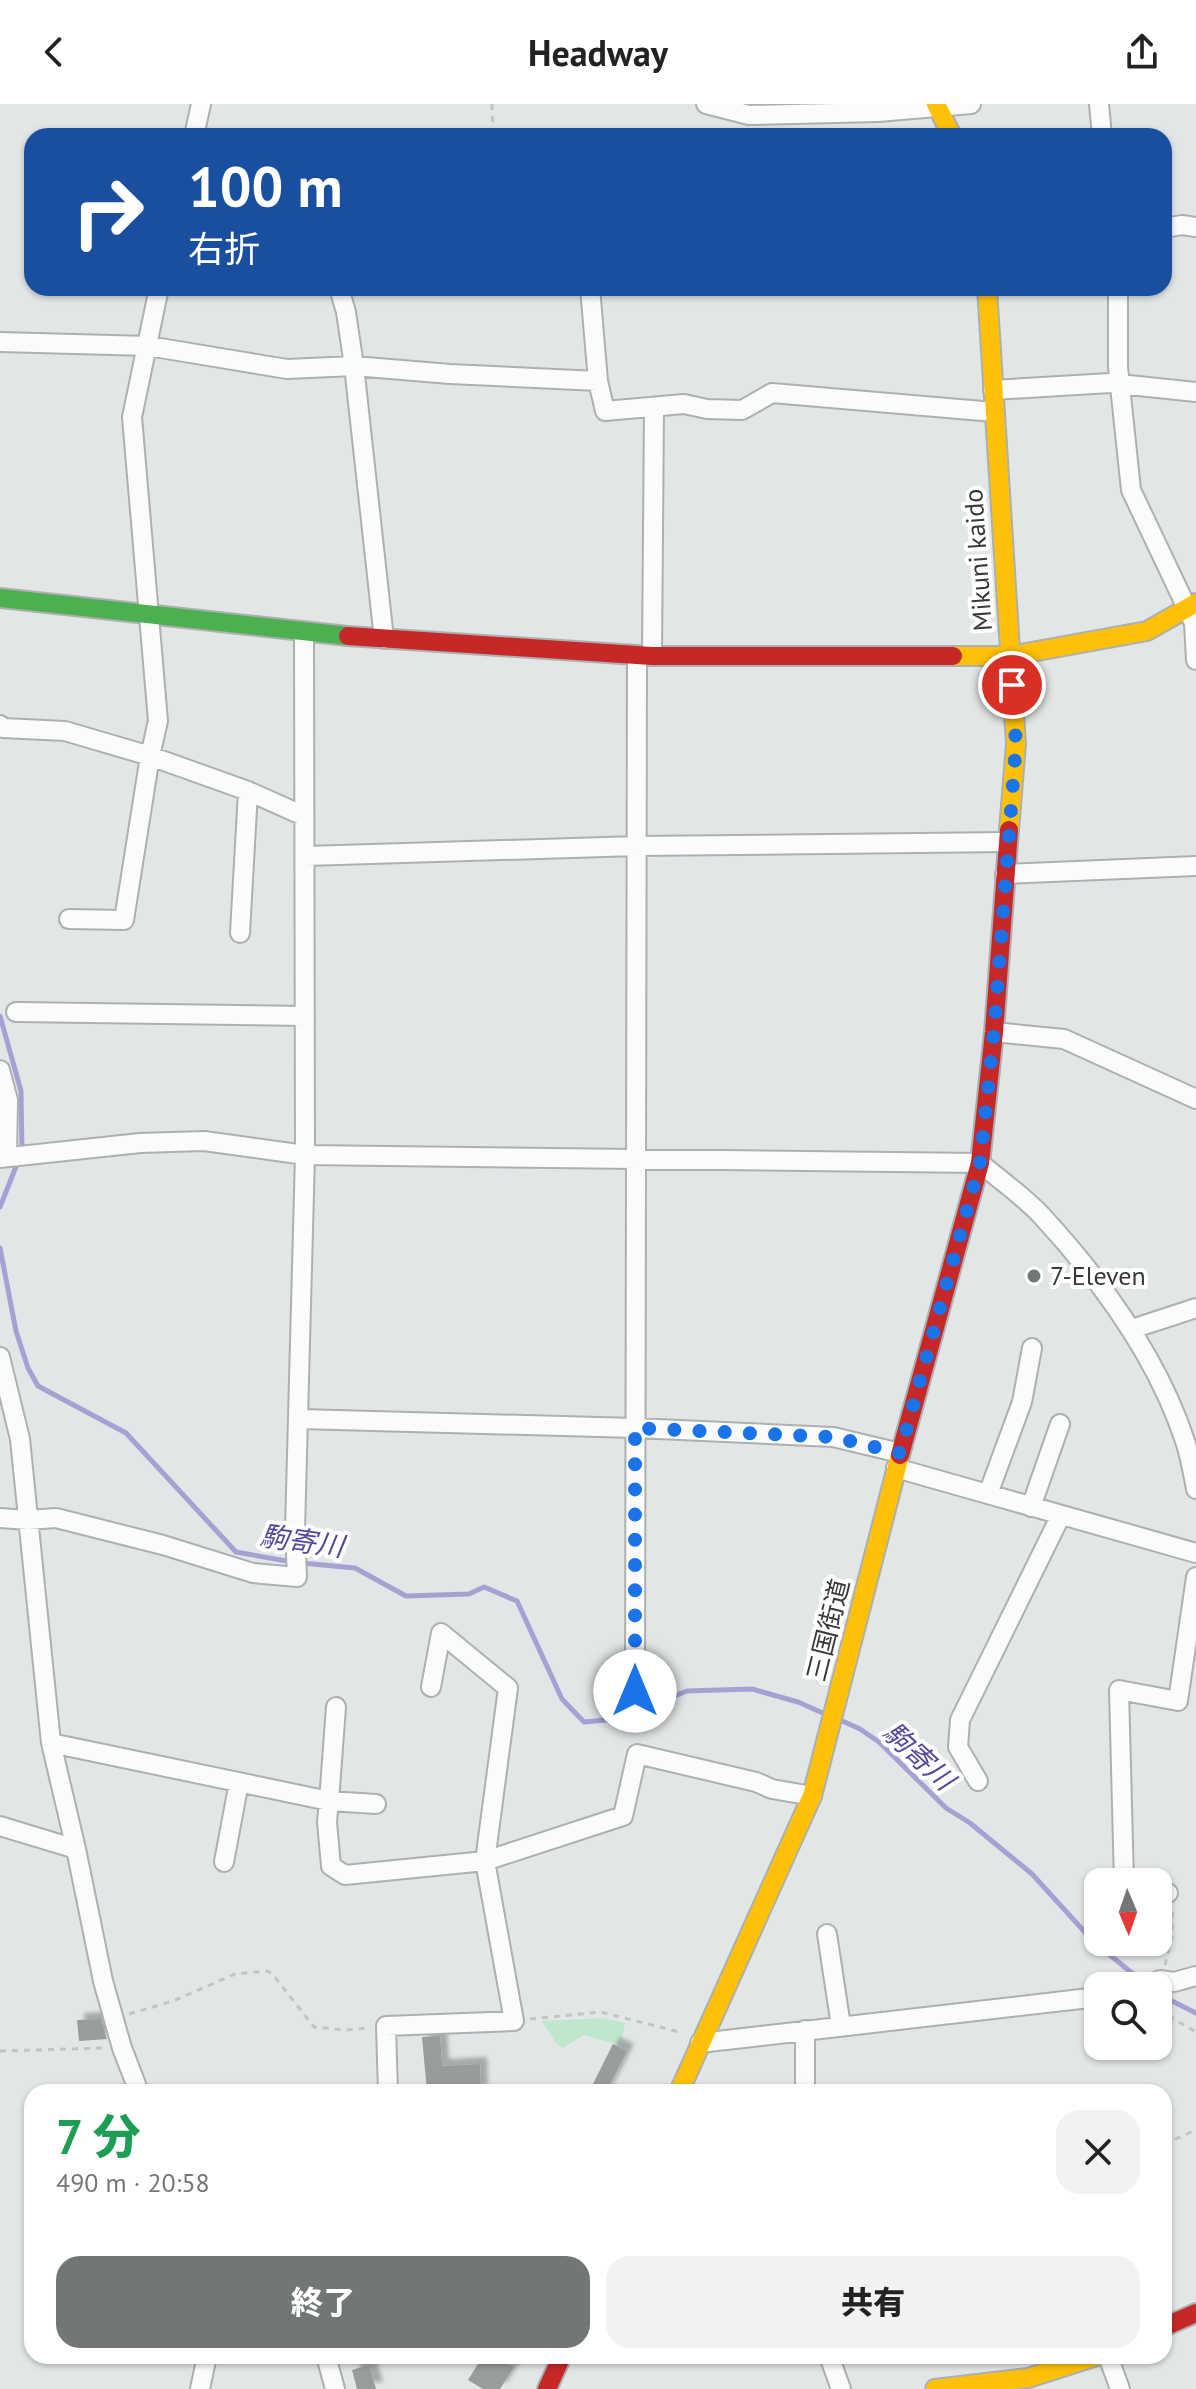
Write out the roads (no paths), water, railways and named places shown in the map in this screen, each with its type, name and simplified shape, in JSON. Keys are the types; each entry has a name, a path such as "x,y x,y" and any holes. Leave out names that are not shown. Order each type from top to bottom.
{"street":[{"path":"196,128 201,104"},
{"path":"706,104 749,115 878,112 971,104"},
{"path":"1099,104 1101,128"},
{"path":"936,105 948,128"},
{"path":"1172,228 1196,227"},
{"path":"69,919 124,920 158,721 132,417 157,296"},
{"path":"341,296 354,366 384,639"},
{"path":"591,296 598,381 605,411 684,404 707,409 742,410 772,393 994,412"},
{"name":"Mikuni kaido","path":"980,1163 994,1032 1016,744 987,296"},
{"path":"1118,296 1118,367 1131,490 1192,606 1196,660"},
{"path":"0,342 148,346 287,369 354,366 598,381"},
{"path":"993,390 1110,383 1196,392"},
{"path":"635,1691 637,846 654,408"},
{"path":"0,598 304,633 645,656 1010,656 1147,631 1192,606"},
{"path":"0,1518 56,1518 163,1545 253,1573 297,1577 295,1530 305,1155 304,633"},
{"path":"0,725 3,728 65,731 150,756 248,791 304,816"},
{"path":"240,933 248,791"},
{"path":"306,856 637,846 1008,842"},
{"path":"1005,874 1196,866"},
{"path":"16,1012 305,1016"},
{"path":"994,1032 1064,1039 1196,1099"},
{"path":"0,1070 8,1100 4,1157 140,1143 204,1141 305,1155 980,1163 1039,1213 1132,1329 1164,1386 1186,1443 1196,1489"},
{"name":"三国街道","path":"683,2084 812,1796 898,1461 980,1163"},
{"path":"1132,1329 1196,1308"},
{"path":"988,1494 1022,1402 1032,1348"},
{"path":"0,1357 20,1439 51,1743 103,1981 136,2084"},
{"path":"300,1419 833,1437 988,1494 1196,1553"},
{"path":"1031,1507 1060,1424"},
{"path":"978,1781 958,1747 960,1720 1061,1515"},
{"path":"1124,1868 1119,1690 1178,1701 1196,1577"},
{"path":"388,2084 386,2026 514,2021 485,1861 508,1688 441,1633 431,1687"},
{"path":"336,1707 327,1822 331,1866 345,1875 485,1861 623,1816 637,1754 756,1782 772,1789 812,1796"},
{"path":"51,1743 329,1801 376,1804"},
{"path":"224,1862 239,1782"},
{"path":"0,1826 76,1849"},
{"path":"827,1934 841,2026"},
{"path":"1172,1982 1196,1976"},
{"path":"702,2040 1084,1999"},
{"path":"805,2030 805,2084"},
{"path":"1172,2324 1196,2313"},
{"path":"200,2389 205,2364"},
{"path":"328,2364 335,2389"},
{"path":"547,2389 558,2364"},
{"path":"832,2364 841,2389"},
{"path":"935,2389 1005,2382 1043,2375 1074,2364"},
{"path":"1111,2364 1120,2389"}],"waterway":[{"name":"駒寄川","path":"0,1016 21,1091 22,1150"},
{"name":"駒寄川","path":"0,1207 19,1159"},
{"name":"駒寄川","path":"0,1248 16,1331 28,1368 38,1386 126,1433 236,1552 292,1562"},
{"name":"駒寄川","path":"302,1563 355,1568 406,1596 469,1594 484,1587 517,1601 562,1699 584,1722 616,1719 687,1691 752,1689 798,1702 825,1714"},
{"name":"駒寄川","path":"838,1719 879,1742 946,1808 970,1823 1032,1874 1093,1941 1131,1972"},
{"name":"駒寄川","path":"1172,2001 1196,2013"}],"place":[{"name":"7-Eleven","path":"1034,1276"}]}
